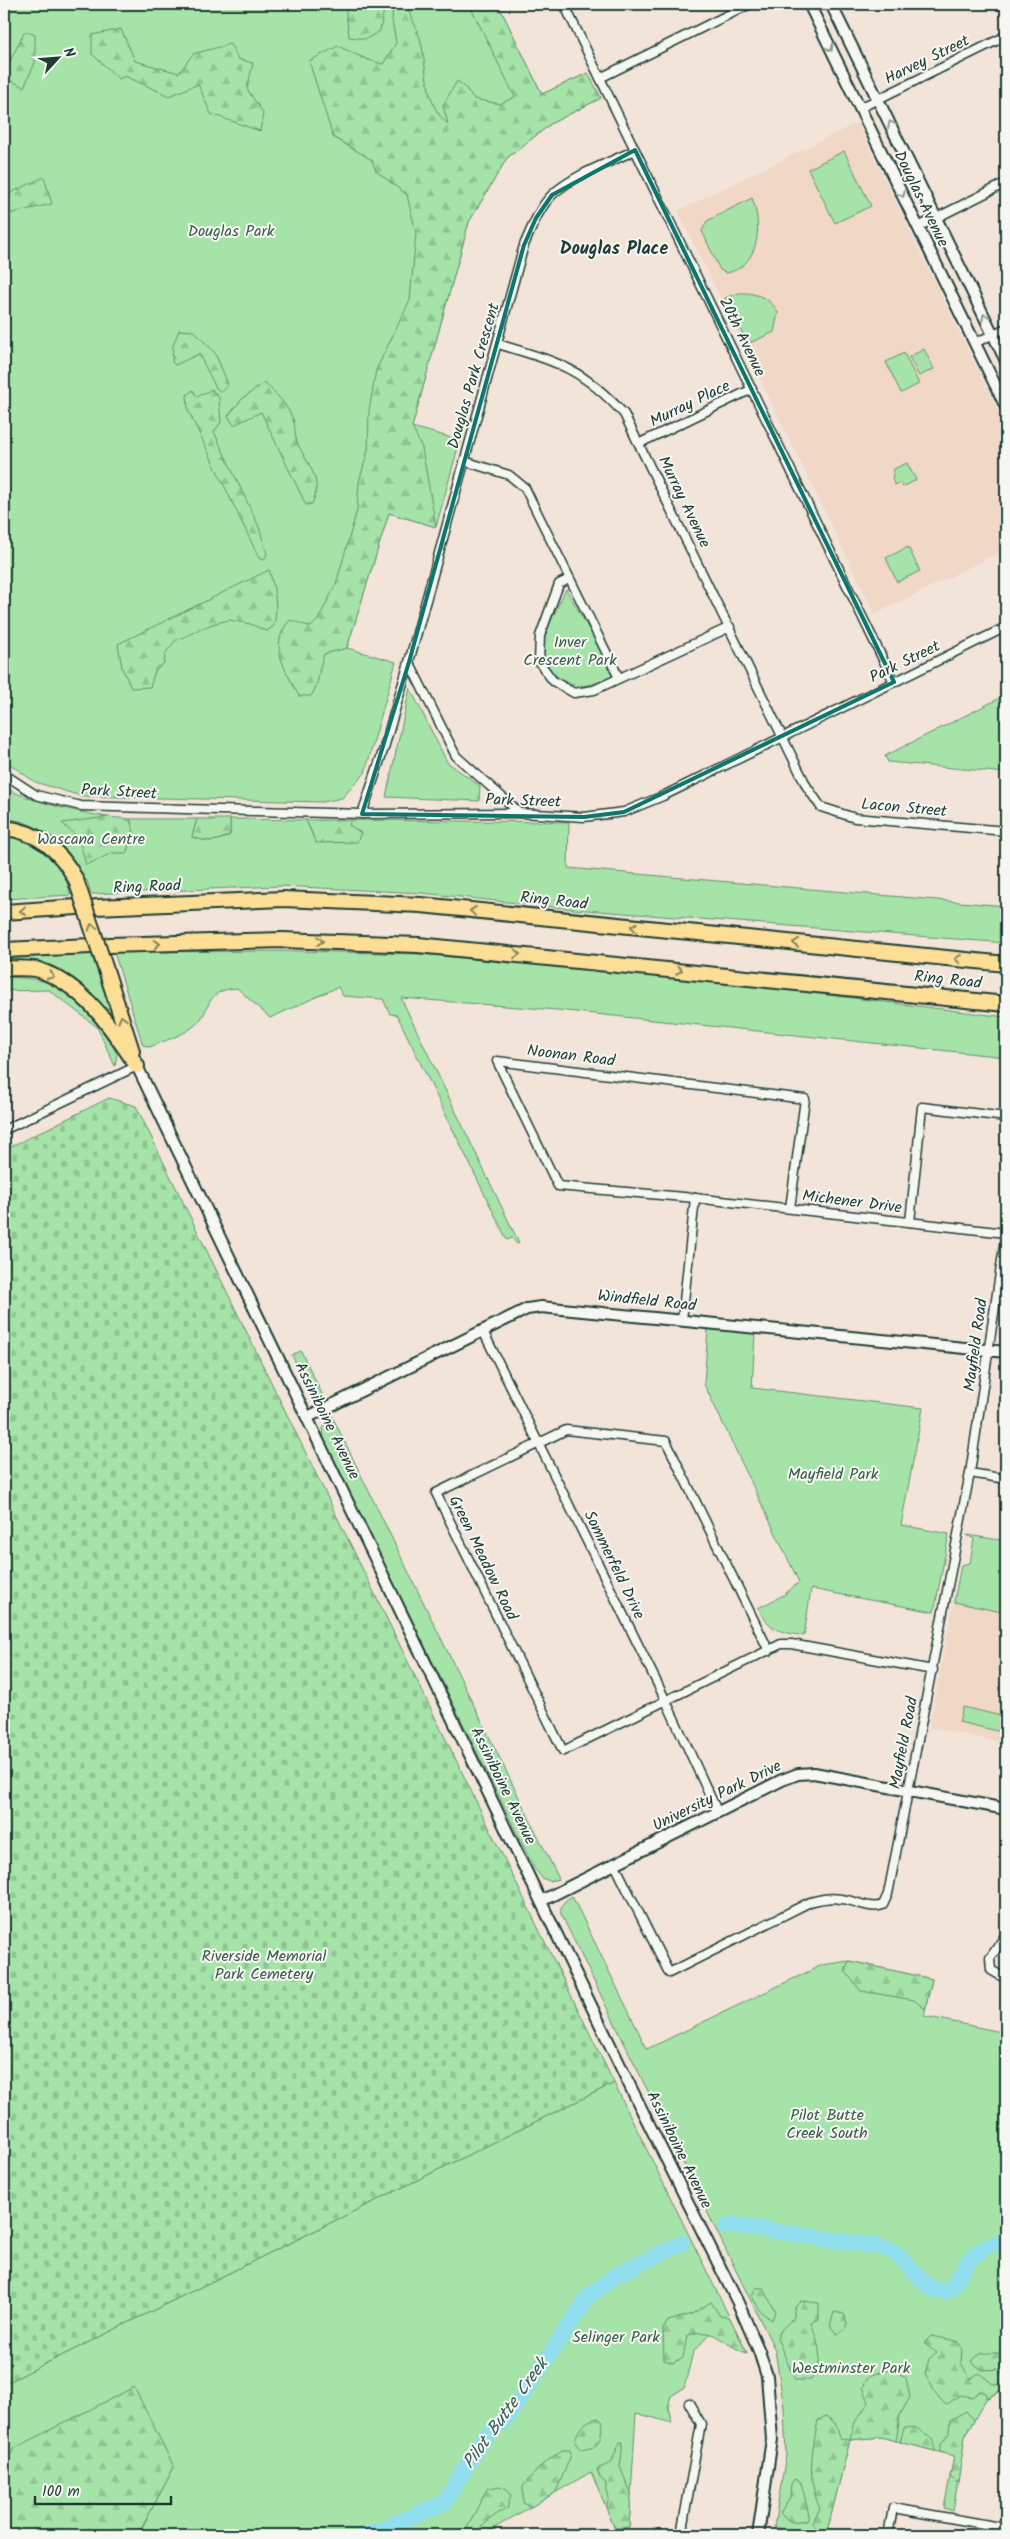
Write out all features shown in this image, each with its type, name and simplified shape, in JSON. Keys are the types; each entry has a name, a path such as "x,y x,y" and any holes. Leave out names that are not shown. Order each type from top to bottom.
{"highway":[{"path":"4,828 30,834 42,840 63,859 76,880 136,1066"},
{"name":"Ring Road","path":"96,907 282,900 422,905 1006,964"},
{"path":"4,912 77,907"},
{"name":"Ring Road","path":"109,945 282,940 418,945 1006,1004"},
{"path":"4,950 90,946"},
{"path":"4,968 38,970 85,998 108,1022 136,1066"}],"street":[{"name":"20th Avenue","path":"564,4 894,682"},
{"path":"600,78 750,4"},
{"name":"Douglas Avenue","path":"809,4 1006,407"},
{"name":"Douglas Avenue","path":"831,4 1006,361"},
{"name":"Harvey Street","path":"860,108 1006,36"},
{"name":"Douglas Park Crescent","path":"362,814 384,748 409,662 524,245 536,218 552,195 579,177 635,150"},
{"path":"918,227 1006,183"},
{"path":"975,344 1006,328"},
{"name":"Murray Avenue","path":"498,344 563,364 583,375 624,414 783,736"},
{"name":"Murray Place","path":"640,444 752,389"},
{"path":"464,461 509,476 525,488 619,678"},
{"path":"569,579 559,584 540,636 539,662 553,681 574,692 594,690 730,627"},
{"name":"Park Street","path":"4,774 36,795 81,806 362,814 520,813 584,817 624,812 663,796 1006,627"},
{"path":"409,662 456,756 520,813"},
{"name":"Lacon Street","path":"783,736 807,787 822,806 855,818 1006,831"},
{"name":"Noonan Road","path":"695,1198 558,1186 497,1061 805,1099 790,1208"},
{"path":"4,1130 136,1066"},
{"name":"Assiniboine Avenue","path":"136,1066 738,2303 759,2351 767,2376 772,2439 758,2535"},
{"path":"910,1222 922,1107 1006,1117"},
{"path":"682,1320 695,1198"},
{"name":"Michener Drive","path":"695,1198 1006,1233"},
{"name":"Mayfield Road","path":"614,1863 670,1973 810,1902 826,1898 843,1899 874,1908 883,1904 888,1894 909,1790 970,1473 990,1350 1006,1233"},
{"name":"Windfield Road","path":"308,1417 527,1309 540,1307 1006,1352"},
{"name":"Sommerfeld Drive","path":"483,1331 666,1701 718,1811"},
{"name":"Green Meadow Road","path":"768,1651 666,1441 566,1430 436,1492 563,1751 768,1651 781,1644 792,1644 933,1670"},
{"path":"970,1473 1006,1479"},
{"name":"University Park Drive","path":"541,1901 718,1811 798,1774 814,1773 1006,1809"},
{"path":"1006,1936 990,1958 991,1970 1001,1976 1006,1972"},
{"path":"681,2535 701,2424 689,2403"},
{"path":"888,2535 893,2508 1006,2528 1005,2535"}],"highlighted area":[{"path":"635,150 894,682 624,812 584,817 362,814 409,662 524,245 536,218 552,195"}],"shaded area":[{"path":"857,123 1006,428 1006,549 875,614 678,211"},
{"path":"954,1602 1006,1613 1006,1743 929,1727"}],"green space":[{"name":"Douglas Park","path":"4,4 498,4 542,94 588,73 601,98 552,123 507,158 469,222 412,427 460,440 436,527 389,513 347,648 396,662 365,773 342,798 323,802 81,796 35,782 4,760"},
{"path":"345,4 385,4 380,31 366,39 349,37"},
{"path":"393,4 406,6 421,42 431,97 440,116 448,124 443,105 457,81 465,87 474,99 500,104 515,97 469,4 498,4 542,94 588,73 601,98 552,123 507,158 469,222 412,427 422,448 436,527 389,513 347,648 324,654 314,691 311,696 299,696 284,668 279,648 280,639 283,629 290,620 311,627 318,620 336,584 357,510 359,482 368,450 369,411 376,370 410,300 416,233 407,195 376,171 372,160 333,137 309,61 338,46 368,60 383,64 396,43 392,20"},
{"path":"121,29 135,61 179,73 193,54 230,44 238,59 253,63 247,89 263,113 260,131 211,114 198,84 169,96 125,76 119,79 92,54 92,35"},
{"path":"25,31 35,35 35,63 24,87 9,80 7,67"},
{"path":"844,151 871,206 835,223 808,169"},
{"path":"44,177 52,204 4,215 4,196"},
{"path":"752,198 757,220 756,242 747,262 738,269 727,273 720,270 702,231 707,221"},
{"path":"739,293 756,295 771,303 778,313 774,332 752,342 745,339 725,298"},
{"path":"179,330 194,331 215,353 228,384 221,392 216,388 199,354 175,365 172,362 173,345"},
{"path":"924,349 934,369 919,376 909,357"},
{"path":"904,353 919,384 901,393 886,362"},
{"path":"264,383 281,399 293,419 297,442 315,479 316,487 312,504 306,505 261,412 234,425 228,416 242,399"},
{"path":"212,389 219,398 221,422 214,432 259,527 267,554 264,560 259,558 188,410 187,395 193,390 197,397"},
{"path":"907,463 916,480 903,487 900,482 895,485 892,480 894,469"},
{"path":"908,547 920,571 897,582 886,558"},
{"path":"269,570 275,598 274,626 267,631 250,624 229,620 212,624 175,641 165,654 164,663 155,671 150,687 131,688 122,668 118,644"},
{"name":"Inver Crescent Park","path":"566,589 615,675 593,684 575,685 559,678 542,661 543,637"},
{"path":"410,688 447,762 480,786 479,801 386,797"},
{"path":"1006,695 1006,773 888,762 885,756"},
{"name":"Wascana Centre","path":"4,788 55,806 108,817 126,852 134,833 130,819 197,819 192,837 211,841 230,835 230,819 306,820 316,843 348,825 351,820 569,822 568,868 1006,906 1006,943 573,909 422,893 280,886 91,894 87,880 83,880 69,857 52,838 42,831 18,820 4,818"},
{"name":"Wascana Centre","path":"108,817 130,819 134,833 126,853 112,853 86,865 79,839 62,823"},
{"path":"197,819 230,819 230,834 211,841 192,837"},
{"path":"306,820 351,820 349,825 361,833 357,842 316,843"},
{"path":"4,833 38,843 62,868 71,895 4,899"},
{"path":"90,951 116,1024 114,1025 91,994 70,975 43,966 4,964 4,957"},
{"path":"297,951 420,954 562,966 724,982 1006,1017 1006,1057 557,1010 401,998 519,1243 517,1244 512,1238 507,1240 397,1015 390,1014 383,999 343,996 338,987 270,1018 237,988 226,990 213,997 199,1021 193,1027 178,1036 150,1047 143,1045 114,952"},
{"path":"4,977 27,978 46,982 61,987 74,995 96,1019 117,1054 115,1066 97,1027 49,990 4,991"},
{"name":"Riverside Memorial Park Cemetery","path":"109,1098 136,1106 614,2083 4,2384 4,1150"},
{"name":"Mayfield Park","path":"708,1328 755,1333 752,1388 923,1408 901,1525 949,1534 934,1612 811,1589 804,1636 776,1629 767,1622 758,1608 784,1595 799,1582 704,1384"},
{"path":"301,1351 323,1396 314,1398 310,1394 292,1355"},
{"path":"332,1416 559,1879 549,1881 542,1878 534,1868 324,1441 323,1428"},
{"path":"967,1535 1006,1541 1006,1613 954,1602 961,1565 970,1563 974,1539"},
{"path":"963,1707 1006,1717 1006,1733 959,1722"},
{"name":"Pilot Butte Creek South","path":"572,1896 647,2049 822,1965 849,1961 932,1979 924,2016 1006,2033 1006,2388 986,2399 965,2436 953,2511 944,2508 954,2456 881,2437 850,2440 826,2535 810,2535 774,2527 786,2455 784,2408 775,2350 561,1914 563,1903"},
{"path":"849,1961 932,1979 925,2009 914,2000 861,1991 845,1971"},
{"name":"Selinger Park","path":"614,2083 747,2353 711,2333 693,2352 684,2388 671,2396 668,2407 672,2423 636,2413 629,2527 615,2528 591,2472 482,2535 138,2535 174,2467 15,2448 4,2464 4,2384"},
{"path":"756,2288 764,2288 775,2311 772,2320 760,2311 752,2296"},
{"path":"801,2301 819,2303 819,2319 811,2323 818,2345 819,2359 818,2366 811,2380 795,2380 777,2338 781,2330 794,2317 794,2308"},
{"path":"711,2302 720,2316 730,2318 747,2353 712,2334 696,2333 687,2336 683,2358 673,2363 664,2360 663,2329 668,2321 692,2314"},
{"path":"834,2312 844,2314 847,2323 845,2330 837,2334 830,2326"},
{"path":"931,2336 957,2341 962,2348 961,2363 970,2379 979,2373 993,2384 1006,2385 1006,2388 986,2398 986,2394 980,2391 972,2397 960,2395 946,2405 936,2394 925,2373 929,2359 936,2353 924,2343"},
{"path":"982,2353 998,2353 1006,2360 1006,2381 1000,2369 982,2370 971,2361"},
{"path":"885,2370 899,2373 906,2378 910,2397 900,2415 896,2441 881,2437 850,2440 855,2422 869,2402 863,2387 869,2376"},
{"path":"134,2387 174,2467 138,2535 4,2535 4,2464 15,2448"},
{"path":"966,2411 974,2420 965,2436 958,2483 950,2477 954,2456 940,2452 940,2446 949,2433 950,2420"},
{"path":"826,2416 835,2423 841,2439 850,2440 826,2535 822,2535 812,2522 820,2509 813,2486 811,2465 818,2420"},
{"path":"598,2418 603,2422 600,2439 595,2447 581,2450 575,2440 578,2432 583,2425"},
{"path":"915,2427 932,2438 935,2451 900,2442 904,2428"},
{"path":"620,2442 623,2442 620,2467 631,2494 629,2527 615,2528 606,2508 609,2498 605,2482 600,2478 597,2469 611,2463"},
{"path":"562,2450 570,2450 571,2455 556,2492 531,2507 523,2503 523,2486 543,2464"},
{"path":"794,2479 801,2482 809,2515 807,2520 791,2522 780,2514 790,2498 791,2484"},
{"path":"499,2486 507,2489 511,2495 507,2509 495,2515 469,2535 466,2530 487,2489"}],"waterway":[{"name":"Pilot Butte Creek","path":"726,2227 733,2225 881,2247 897,2254 930,2288 944,2292 951,2289 966,2264 978,2252 986,2247 1006,2241"},
{"name":"Pilot Butte Creek","path":"367,2535 444,2503 482,2440 508,2417 588,2297 615,2275 682,2243"}],"district":[{"name":"Douglas Place","path":"614,249"}],"park label":[{"name":"Westminster Park","path":"851,2368"}]}
